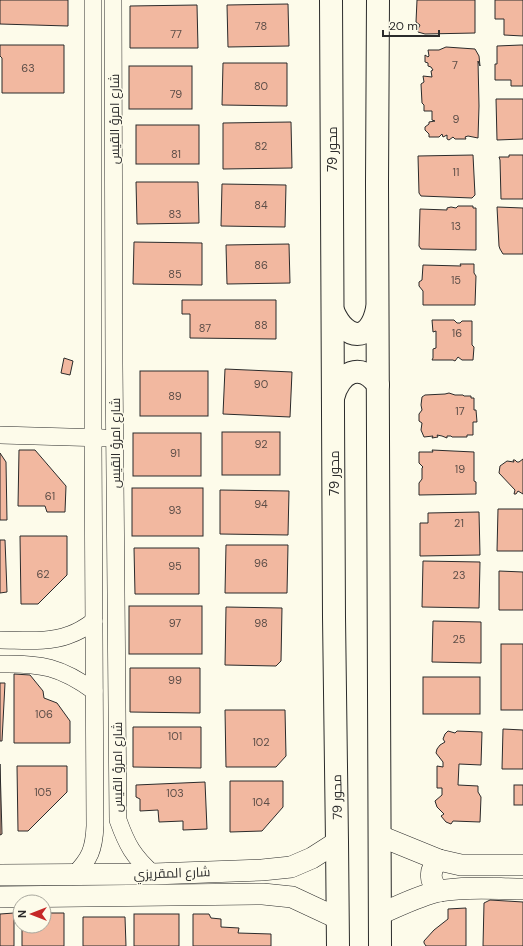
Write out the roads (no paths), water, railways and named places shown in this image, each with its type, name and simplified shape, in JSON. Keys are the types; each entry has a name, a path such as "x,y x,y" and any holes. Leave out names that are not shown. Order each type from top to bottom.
{"main road":[{"name":"محور 79","path":"331,0 334,618 338,946"},
{"path":"378,0 377,183 380,946"},
{"path":"333,311 337,322 343,329 350,333 360,334 368,331 373,322 378,302"},
{"path":"333,399 339,381 346,375 355,372 364,373 373,378 378,385"}],"street":[{"name":"شارع امرؤ القيس","path":"74,875 84,865 91,854 95,840 93,438 94,0"},
{"name":"شارع امرؤ القيس","path":"113,0 118,820 125,840 133,853 142,865 153,874"},
{"path":"0,435 115,438"},
{"path":"0,640 54,639 68,636 81,630 94,621"},
{"path":"0,664 26,663 62,671 79,680 94,691"},
{"path":"380,836 439,860 461,865 523,864"},
{"name":"شارع المقريزي","path":"0,875 153,874 262,870 291,867 312,858 337,842"},
{"path":"439,860 434,864 431,876 432,882 440,891"},
{"path":"262,870 266,875 267,881 263,894"},
{"path":"380,914 418,898 440,891 463,889 523,889"},
{"name":"شارع المقريزي","path":"0,897 263,894 292,897 337,918"}]}
